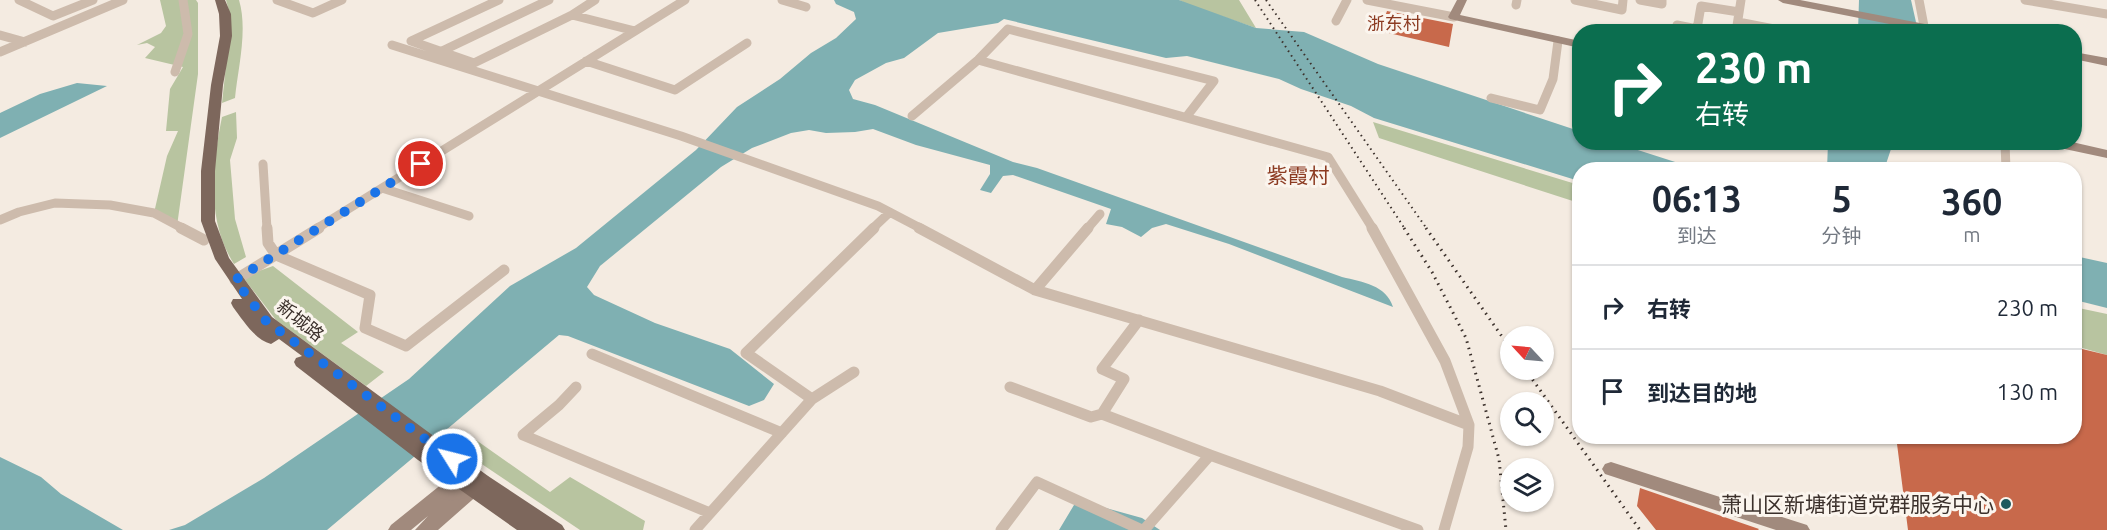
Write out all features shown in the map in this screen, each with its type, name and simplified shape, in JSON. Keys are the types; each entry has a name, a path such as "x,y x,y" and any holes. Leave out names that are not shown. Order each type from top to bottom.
{"main road":[{"name":"新城路","path":"212,0 218,15 219,38 209,86 199,173 199,224 212,263 256,326 430,451 532,530"},
{"name":"新城路","path":"220,0 225,14 226,36 217,85 208,171 208,221 222,259 266,321 366,404"},
{"name":"新城路","path":"470,481 555,530"}],"street":[{"path":"19,0 53,16 93,0"},
{"path":"0,52 123,0"},
{"path":"175,72 188,34 183,0"},
{"path":"277,0 313,13 342,0"},
{"path":"498,0 411,41 474,63 572,15 595,0"},
{"path":"440,52 549,0"},
{"path":"235,280 685,0"},
{"path":"782,0 807,7"},
{"path":"1336,21 1347,0"},
{"path":"1367,0 1454,16 1572,44"},
{"path":"1454,16 1462,0"},
{"path":"1575,0 1622,10 1623,0"},
{"path":"1640,0 1662,4 1662,0"},
{"path":"1741,0 1738,22 1748,24"},
{"path":"1783,0 1913,24"},
{"path":"1919,0 1924,24"},
{"path":"2025,0 2107,14"},
{"path":"1698,24 1701,6 1739,12"},
{"path":"572,15 635,31"},
{"path":"912,116 978,60 1008,29 1214,81 1187,116"},
{"path":"0,36 25,42"},
{"path":"1491,98 1540,110 1553,79 1558,41"},
{"path":"586,61 675,90 747,43"},
{"path":"392,45 401,50 681,136 878,206 1035,290 1380,391 1469,425"},
{"path":"2082,57 2107,62"},
{"path":"978,60 1187,116 1328,157 1358,202 1445,360 1469,425 1468,447 1444,530"},
{"path":"2082,149 2107,154"},
{"path":"263,164 268,243 276,255 370,295 365,328 406,346 504,270"},
{"path":"382,189 469,216"},
{"path":"0,220 19,212 55,203 110,205 154,213 204,240"},
{"path":"812,399 746,353 890,212"},
{"path":"1035,290 1100,214"},
{"path":"1102,414 1124,379 1102,369 1140,320"},
{"path":"592,354 782,433"},
{"path":"695,530 812,399 854,372"},
{"path":"576,387 559,405 523,435 710,513"},
{"path":"1010,387 1091,417 1102,414 1418,530"},
{"path":"1001,530 1037,482 1143,530 1210,454"},
{"path":"1611,470 1800,530"},
{"path":"398,530 470,481"},
{"path":"425,530 470,481"}],"green space":[{"path":"160,0 196,0 198,3 198,74 177,226 154,213 167,156 178,131 166,131 170,89 183,67 145,58 155,47 147,43 137,45 161,33 166,26"},
{"path":"226,0 239,0 243,24 235,98 222,103 231,18"},
{"path":"1179,0 1239,0 1256,28 1189,5"},
{"path":"236,112 237,138 230,160 235,219 246,257 234,264 225,247 215,211 214,173 222,117"},
{"path":"1373,122 1572,183 1572,201 1379,138"},
{"path":"273,266 358,332 341,343 384,372 366,386 276,320 245,280 253,273"},
{"path":"2082,309 2107,314 2107,355 2082,348"},
{"path":"466,433 550,492 570,477 645,521 643,530 580,530 446,440"}],"water":[{"path":"834,0 1179,0 1256,28 1304,32 1378,64 1572,129 1572,150 1638,150 1675,162 1572,162 1572,179 1374,118 1351,106 1279,79 1187,56 1166,58 1004,19 998,23 938,33 904,58 886,63 855,80 849,90 853,99 875,105 1013,162 1037,168 1373,286 1385,294 1393,307 1229,244 1166,224 1152,228 1141,237 1122,227 1106,224 1111,209 1013,175 1003,176 991,193 980,190 990,174 990,165 916,145 873,129 826,133 809,130 791,133 752,148 721,167 600,266 587,287 594,295 655,323 730,349 774,384 764,400 749,406 568,336 559,335 327,530 169,530 185,525 264,478 409,379 510,286 576,248 696,150 737,107 780,79 811,53 836,38 856,19 854,12 836,4"},
{"path":"1859,0 1911,0 1916,24 1858,24"},
{"path":"77,83 107,86 0,138 0,113 40,94"},
{"path":"1828,150 1891,150 1887,162 1827,162"},
{"path":"2082,258 2107,263 2107,308 2082,302"},
{"path":"0,457 41,477 61,494 123,530 0,530"},
{"path":"1077,500 1142,518 1160,530 1059,530"}],"building":[{"path":"1387,11 1453,24 1449,47 1380,31"},
{"name":"萧山区新塘街道党群服务中心","path":"2082,349 2107,355 2107,530 1908,530 1897,444 2082,444"},
{"path":"1640,488 1759,529 1656,530 1637,506"}],"railway":[{"path":"1255,0 1405,229"},
{"path":"1266,0 1427,229"},
{"path":"1404,228 1432,272 1466,338 1499,459 1506,530"},
{"path":"1426,228 1500,334"},
{"path":"1533,380 1572,435"},
{"path":"1579,444 1640,530"}],"place":[{"name":"萧山区新塘街道党群服务中心","path":"2006,504"}],"district":[{"name":"浙东村","path":"1394,23"},
{"name":"紫霞村","path":"1298,175"}],"route":[{"path":"421,164 235,280 266,321 452,459"}]}
